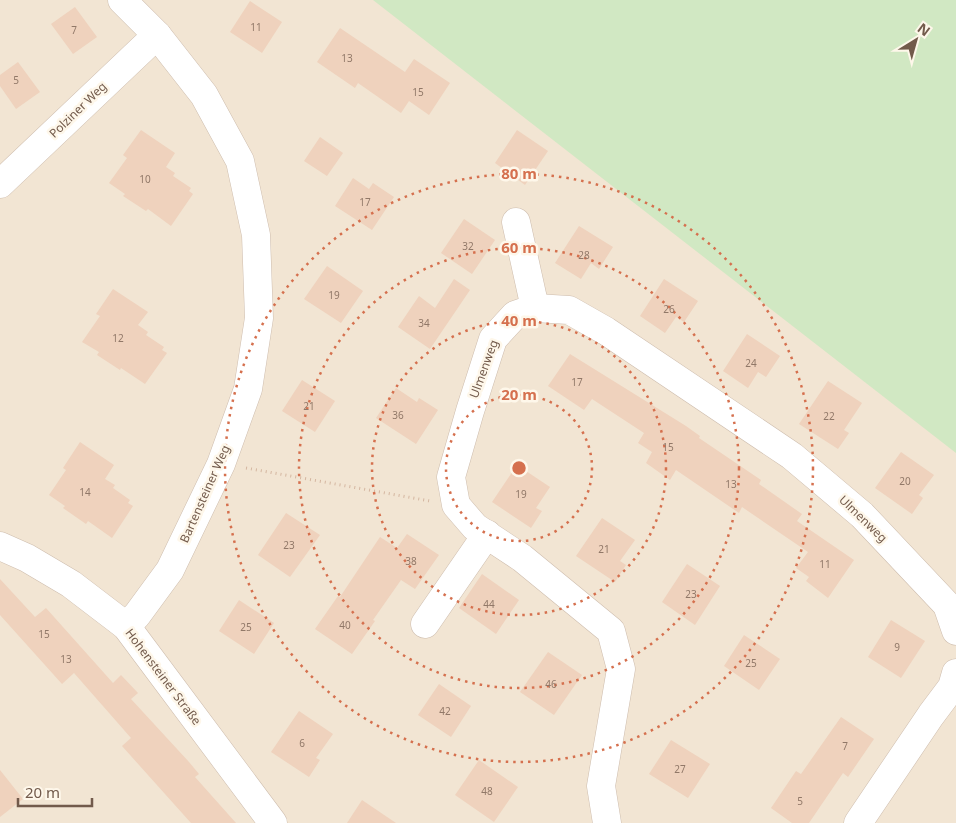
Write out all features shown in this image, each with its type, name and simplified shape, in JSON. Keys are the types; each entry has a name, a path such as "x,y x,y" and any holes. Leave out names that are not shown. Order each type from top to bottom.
{"street":[{"name":"Bartensteiner Weg","path":"122,0 157,35 204,95 240,161 256,235 259,318 248,389 221,464 170,570 137,615 126,626"},
{"name":"Polziner Weg","path":"0,184 157,35"},
{"path":"516,222 535,308"},
{"name":"Ulmenweg","path":"456,505 451,477 493,339 515,315 535,308 569,310 606,331 792,456 862,515 934,591 947,605 956,631"},
{"path":"456,505 476,527 522,558 612,631 621,669 600,786 607,823"},
{"path":"425,624 487,534"},
{"name":"Hohensteiner Straße","path":"0,546 27,558 71,584 126,626 273,823"},
{"path":"858,823 952,687 956,674"}],"path":[{"path":"221,464 456,505"}],"shaded area":[{"path":"0,0 956,0 956,823 0,823"}],"green space":[{"path":"373,0 956,0 956,453"}],"building":[{"path":"250,1 282,22 262,53 230,32"},
{"path":"75,7 97,37 73,54 51,24"},
{"path":"340,28 405,72 414,59 450,83 429,115 409,101 401,113 358,83 355,88 317,62"},
{"path":"18,62 40,92 16,109 0,86 0,75"},
{"path":"141,130 175,153 166,167 175,173 173,176 191,188 189,191 193,194 171,226 148,209 146,211 123,196 125,194 109,183 127,158 123,155"},
{"path":"517,130 548,151 525,185 495,163"},
{"path":"320,137 343,153 327,176 304,161"},
{"path":"353,178 369,189 373,183 394,197 372,230 335,206"},
{"path":"464,219 495,240 472,274 441,253"},
{"path":"579,226 613,247 599,269 591,263 581,279 555,263"},
{"path":"327,266 363,291 341,323 304,299"},
{"path":"454,279 470,290 430,349 398,327 419,296 435,308"},
{"path":"664,279 698,301 684,322 676,317 665,333 640,316"},
{"path":"113,289 148,312 138,325 148,332 146,335 164,347 162,350 167,353 145,384 97,355 99,352 82,342 100,316 96,314"},
{"path":"747,334 780,356 766,377 758,372 748,388 723,371"},
{"path":"570,354 686,426 700,436 699,438 761,480 759,484 802,514 797,521 854,560 828,598 806,581 809,577 796,568 808,552 742,507 739,513 676,470 670,480 646,463 652,452 638,443 644,433 592,399 584,410 548,386"},
{"path":"302,380 335,401 315,432 282,411"},
{"path":"828,381 862,403 844,430 849,433 838,449 799,424"},
{"path":"396,388 417,402 419,398 438,410 416,444 376,418"},
{"path":"80,442 114,465 105,479 115,485 113,488 130,500 128,503 133,506 112,538 88,521 86,524 63,508 65,506 49,495 66,470 63,468"},
{"path":"901,452 934,475 919,495 923,498 912,514 875,488"},
{"path":"517,465 550,487 536,508 542,511 531,528 492,502"},
{"path":"286,513 320,535 290,577 258,555"},
{"path":"602,518 635,540 620,561 626,565 615,582 576,556"},
{"path":"407,534 439,555 415,589 401,580 352,654 315,629 338,596 340,597 380,537 397,548"},
{"path":"687,564 720,586 695,625 662,602"},
{"path":"482,574 519,600 496,634 459,608"},
{"path":"0,579 35,617 46,608 113,683 121,675 138,693 131,699 189,762 199,774 195,777 236,823 191,823 122,746 131,738 74,673 62,684 0,615"},
{"path":"239,600 274,623 254,654 219,631"},
{"path":"891,620 925,641 901,678 868,657"},
{"path":"744,635 780,659 759,690 724,666"},
{"path":"548,652 582,675 554,715 520,692"},
{"path":"439,684 471,706 451,737 418,715"},
{"path":"299,711 333,734 316,758 320,760 309,777 271,752"},
{"path":"841,717 874,739 848,777 843,773 809,823 792,823 771,808 796,771 801,774"},
{"path":"671,740 710,764 688,798 649,774"},
{"path":"479,760 518,787 494,822 455,795"},
{"path":"0,770 23,799 0,817"},
{"path":"362,800 396,823 347,823"}]}
